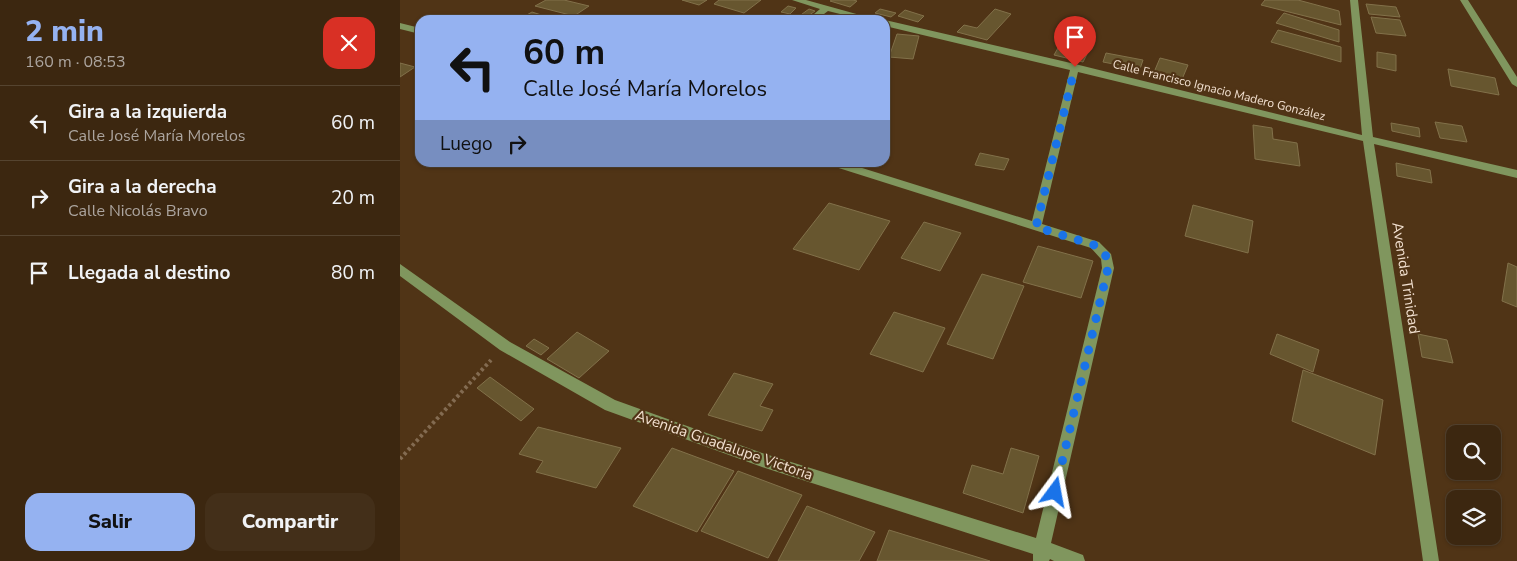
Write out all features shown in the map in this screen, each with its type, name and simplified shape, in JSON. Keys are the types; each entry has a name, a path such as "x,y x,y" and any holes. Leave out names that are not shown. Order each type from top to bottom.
{"street":[{"path":"796,0 816,2 826,8 854,15"},
{"name":"Avenida Trinidad","path":"1354,0 1368,140 1432,561"},
{"path":"1464,0 1515,79"},
{"path":"817,15 826,8"},
{"name":"Calle Francisco Ignacio Madero González","path":"890,24 1075,67 1368,140 1517,174"},
{"path":"400,26 415,30"},
{"path":"1036,227 1075,67"},
{"path":"846,167 1094,245 1107,257 1108,268 1041,554"},
{"name":"Avenida Guadalupe Victoria","path":"400,269 505,346 619,408 762,460 1041,554 1077,561"}],"path":[{"path":"400,459 505,346"}],"building":[{"path":"546,0 564,0 589,6 576,15 570,15 535,6"},
{"path":"682,0 707,0 699,5"},
{"path":"719,0 761,0 744,13 714,4"},
{"path":"1265,0 1298,0 1339,11 1341,25 1261,5"},
{"path":"830,1 857,1 850,7"},
{"path":"1366,4 1396,7 1400,17 1369,14"},
{"path":"788,6 796,8 790,14 781,12"},
{"path":"809,9 815,11 810,15 801,15"},
{"path":"880,9 896,13 891,17 890,15 875,13"},
{"path":"995,9 1011,14 987,40 957,32 964,25 977,28"},
{"path":"905,10 924,16 918,22 898,16"},
{"path":"532,12 541,15 527,15"},
{"path":"1284,13 1339,30 1339,42 1276,23"},
{"path":"1371,17 1400,20 1406,36 1376,33"},
{"path":"1278,30 1341,47 1341,62 1271,42"},
{"path":"897,34 919,36 913,59 890,57"},
{"path":"1058,48 1087,54 1083,62 1054,55"},
{"path":"1377,52 1396,55 1396,71 1377,67"},
{"path":"1106,53 1143,60 1140,69 1103,62"},
{"path":"1160,58 1188,65 1180,84 1152,77"},
{"path":"400,63 415,67 400,77"},
{"path":"1448,69 1495,78 1499,95 1451,86"},
{"path":"1435,122 1462,126 1467,142 1440,138"},
{"path":"1391,123 1419,128 1420,137 1392,131"},
{"path":"1253,125 1272,128 1273,139 1297,143 1300,166 1255,159"},
{"path":"980,153 1009,159 1004,170 975,165"},
{"path":"1396,163 1430,170 1432,183 1397,176"},
{"path":"829,203 890,221 859,270 793,249"},
{"path":"1193,205 1253,221 1248,253 1185,236"},
{"path":"924,222 961,233 940,271 901,258"},
{"path":"1038,246 1093,261 1081,298 1023,282"},
{"path":"1508,263 1517,267 1517,307 1502,301"},
{"path":"982,274 1024,286 993,359 947,344"},
{"path":"894,312 945,328 923,372 870,354"},
{"path":"577,332 609,351 579,378 547,359"},
{"path":"1277,334 1319,350 1313,372 1270,354"},
{"path":"1418,334 1447,340 1453,363 1422,357"},
{"path":"534,339 549,348 541,355 526,346"},
{"path":"1303,370 1383,400 1375,455 1292,421"},
{"path":"734,373 773,384 760,406 773,410 762,431 708,415"},
{"path":"490,377 534,409 521,421 477,388"},
{"path":"538,427 621,448 596,488 536,472 543,461 519,454"},
{"path":"672,448 734,471 697,532 633,506"},
{"path":"1011,448 1039,456 1023,513 963,493 972,465 1003,474"},
{"path":"738,471 802,495 768,558 701,531"},
{"path":"807,506 875,532 859,561 778,561"},
{"path":"889,530 990,561 877,561"}],"route":[{"path":"1055,492 1108,268 1107,257 1094,245 1036,227 1075,67"}]}
